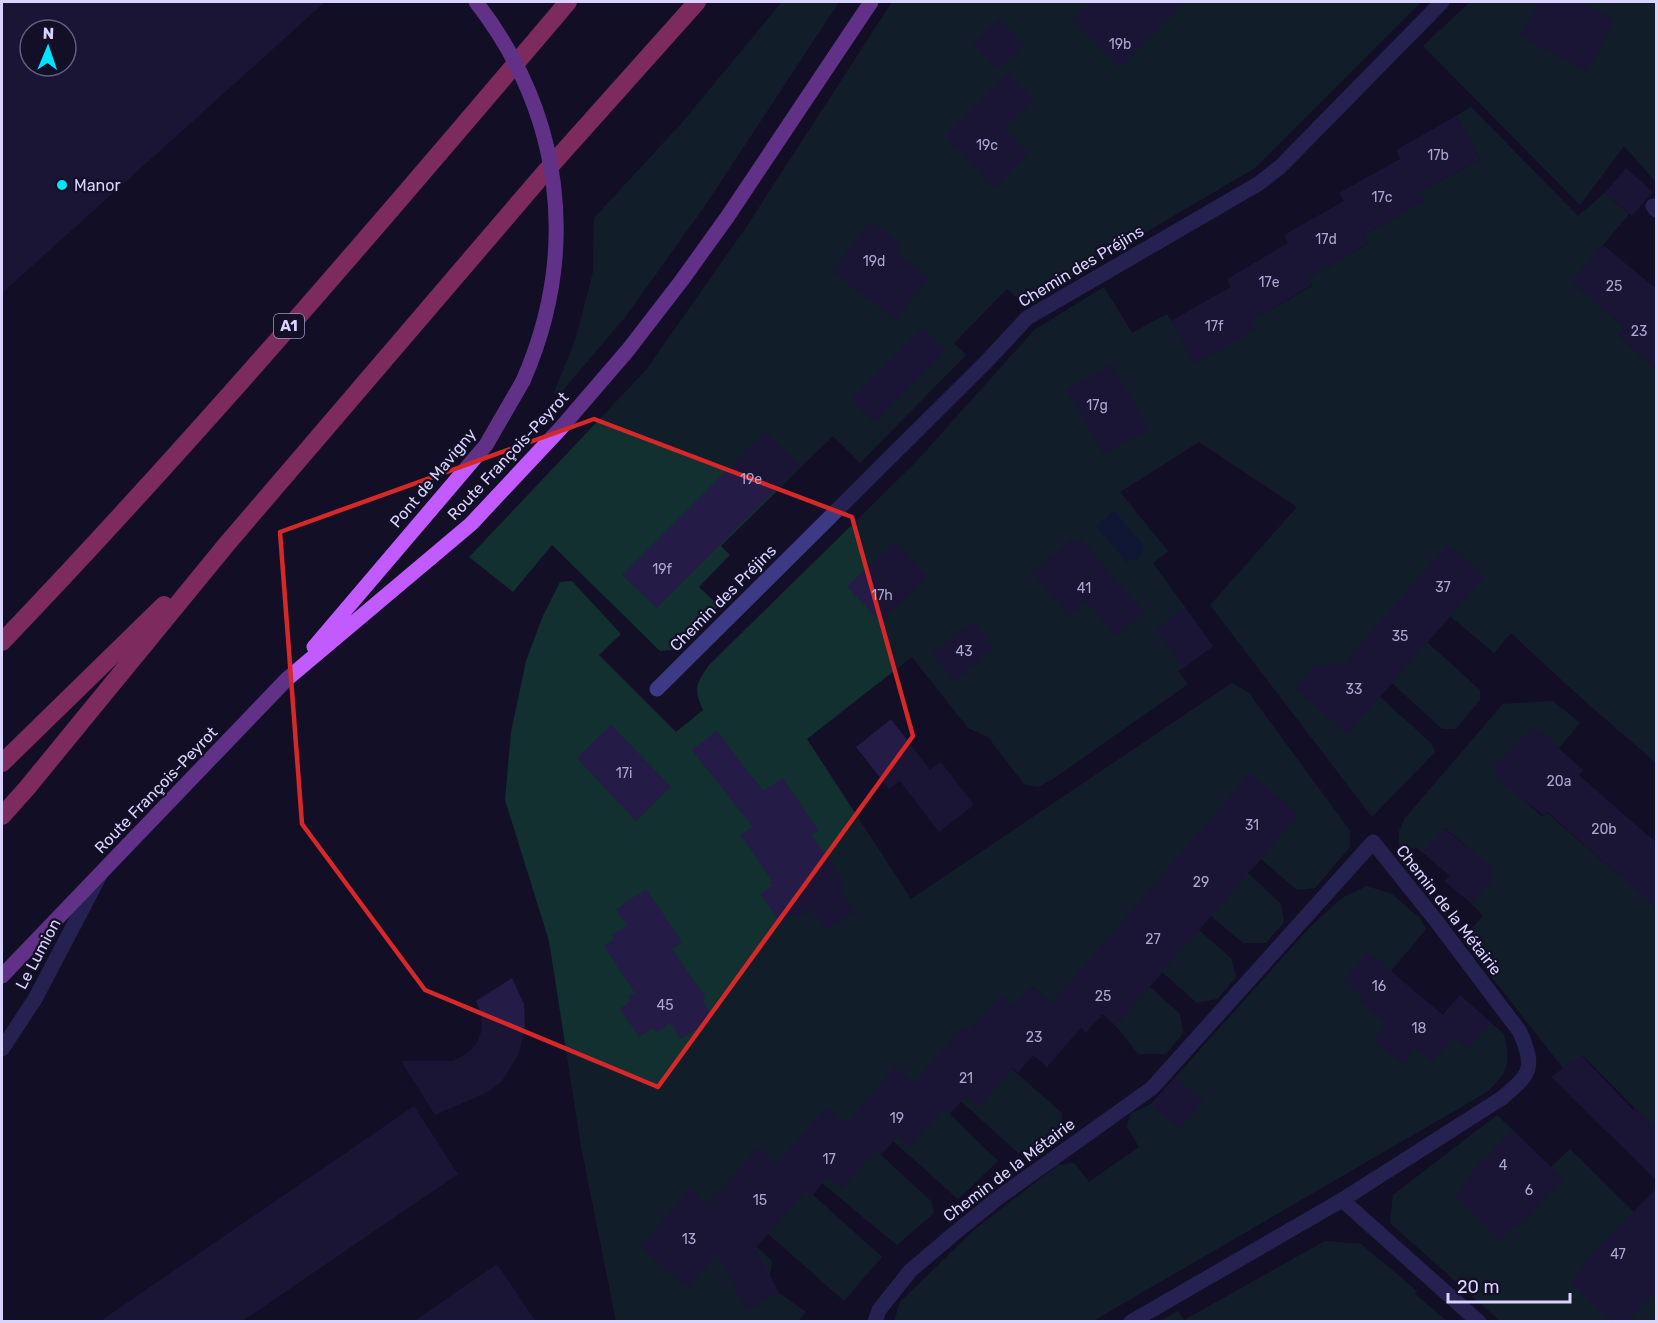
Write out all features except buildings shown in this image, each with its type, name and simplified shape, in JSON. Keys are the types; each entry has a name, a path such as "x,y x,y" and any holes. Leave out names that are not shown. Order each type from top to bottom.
{"highway":[{"name":"A1","path":"2,642 341,268 568,2"},
{"path":"2,816 226,545 546,171 697,2"},
{"path":"2,763 226,545"}],"main road":[{"name":"Pont de Mavigny","path":"287,679 486,445 523,381 535,354 550,303 556,249 555,194 546,140 528,87 515,58 497,28 476,2"},
{"name":"Route François-Peyrot","path":"2,976 287,679 471,524 560,429 628,350 682,280 728,216 871,2"}],"street":[{"name":"Chemin des Préjins","path":"657,689 987,361 1027,318 1258,184 1280,167 1442,2"},
{"name":"Chemin de la Métairie","path":"875,1322 879,1310 910,1271 956,1232 998,1198 1152,1088 1373,842 1520,1032 1529,1051 1529,1065 1525,1078 1502,1098 1342,1200 1131,1322"},
{"name":"Le Lumion","path":"2,1049 35,999 101,874"},
{"path":"1342,1200 1479,1322"}],"highlighted area":[{"path":"594,419 852,517 913,736 658,1087 425,990 302,824 280,532"}],"green space":[{"path":"782,2 839,2 704,207 626,316 558,396 554,393 576,338 593,272 594,218 680,125"},
{"path":"892,2 1421,2 1255,168 1024,304 1007,289 954,343 966,355 860,463 833,436 721,546 730,555 699,587 719,606 671,650 660,651 552,545 513,592 469,557 646,370 745,229"},
{"path":"1470,2 1656,2 1656,182 1624,146 1580,205 1423,46"},
{"path":"1471,107 1578,216 1605,193 1629,214 1572,282 1624,327 1618,335 1656,369 1656,763 1511,633 1494,653 1450,616 1427,642 1480,690 1480,700 1456,729 1442,729 1392,683 1380,697 1432,744 1435,752 1372,817 1210,605 1297,507 1199,442 1120,492 1168,551 1153,563 1213,646 1178,671 1188,684 1053,779 1038,787 1024,784 988,737 968,728 912,657 807,739 911,899 1232,683 1249,693 1350,831 1350,847 1315,888 1297,890 1261,859 1248,873 1281,904 1284,922 1266,943 1243,943 1211,916 1199,930 1231,958 1236,977 1217,999 1197,1003 1162,972 1150,987 1180,1014 1183,1033 1166,1054 1138,1054 1116,1026 1103,1014 1086,1032 1032,986 1015,1006 969,1031 1062,1113 1061,1135 1043,1147 1018,1153 961,1101 950,1114 998,1161 958,1199 893,1141 881,1155 932,1202 934,1213 897,1245 822,1183 813,1195 882,1257 844,1301 755,1222 744,1235 772,1261 770,1276 779,1293 806,1312 798,1321 616,1321 581,1146 549,941 505,800 511,732 526,661 542,618 560,582 572,581 621,634 599,655 676,732 703,710 697,686 709,665 916,462 1034,330 1104,287 1132,333 1167,314 1171,321 1231,287 1252,321 1312,286 1307,278 1368,244 1363,235 1424,201 1420,192 1480,159 1456,116"},
{"path":"1553,701 1580,723 1519,796 1543,817 1547,813 1614,871 1646,834 1656,842 1656,1129 1582,1055 1563,1068 1462,939 1483,916 1472,904 1493,879 1467,856 1471,850 1445,828 1423,853 1417,848 1399,849 1399,831 1405,818 1503,704"},
{"path":"1367,886 1392,894 1421,919 1426,929 1391,971 1442,1016 1460,995 1504,1034 1507,1053 1506,1066 1500,1078 1487,1092 1093,1321 894,1322 900,1302 975,1229 1058,1165 1074,1163 1089,1182 1139,1147 1127,1127 1130,1114 1151,1104 1310,927 1342,898"},
{"path":"1497,1115 1551,1167 1570,1149 1634,1212 1628,1219 1656,1247 1656,1318 1653,1322 1500,1321 1390,1223 1393,1195"},
{"path":"1325,1241 1361,1244 1417,1291 1415,1294 1447,1321 1160,1321 1178,1311 1184,1320"}],"water":[{"path":"1114,510 1145,547 1137,560 1132,559 1127,563 1096,526"}],"place":[{"name":"Manor","path":"62,185"}]}
